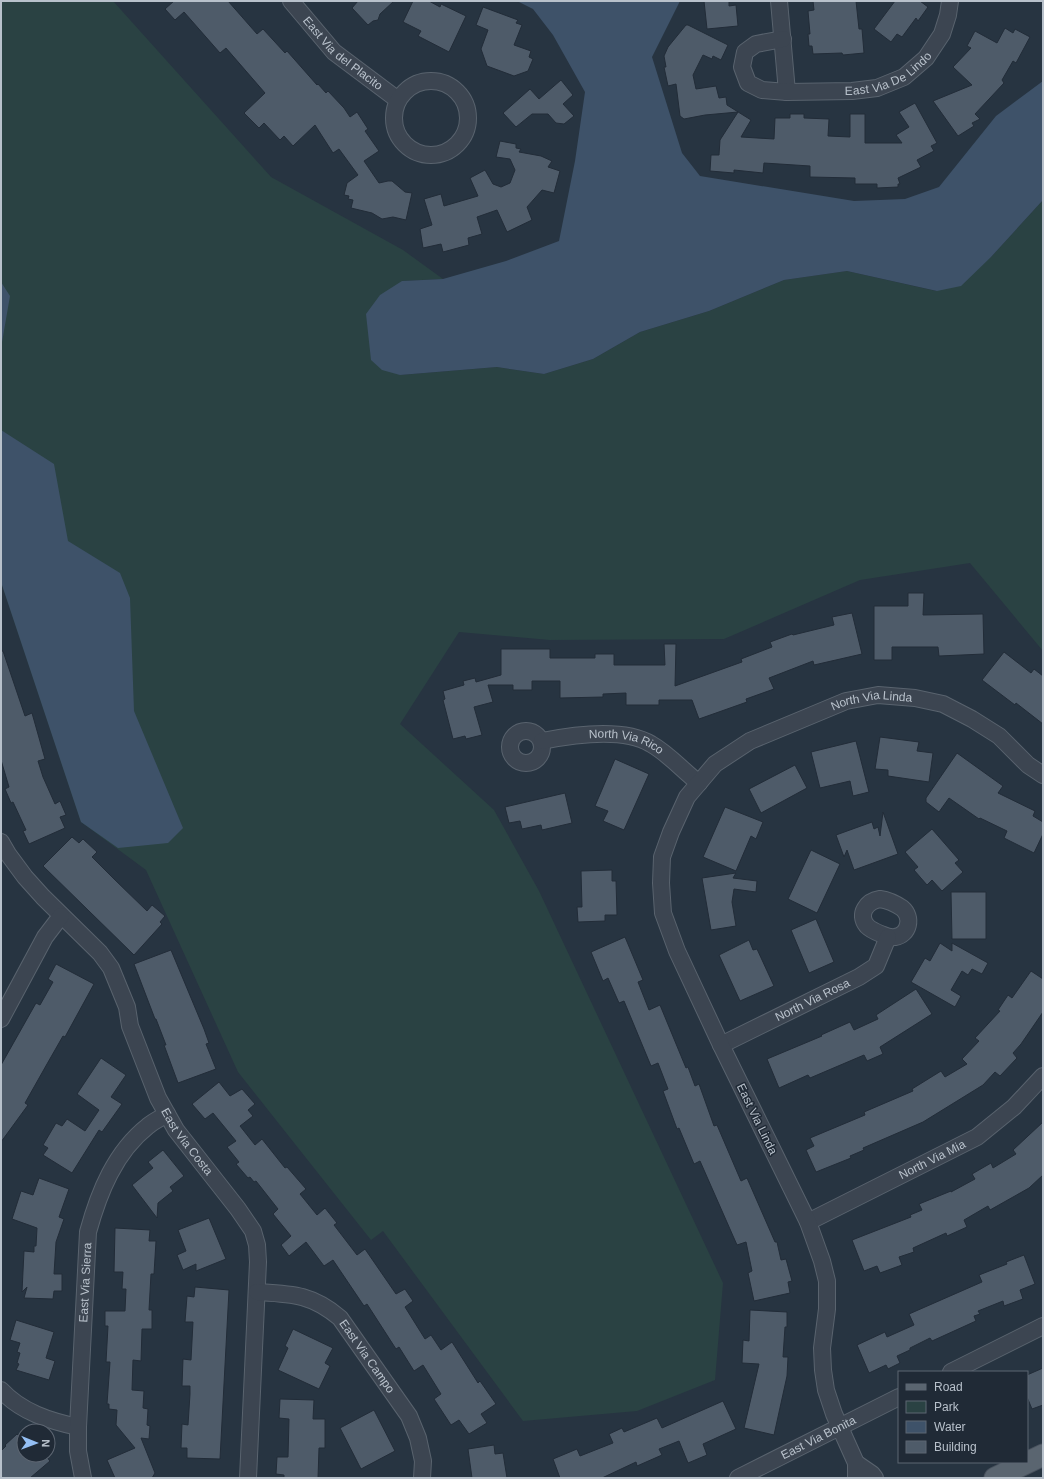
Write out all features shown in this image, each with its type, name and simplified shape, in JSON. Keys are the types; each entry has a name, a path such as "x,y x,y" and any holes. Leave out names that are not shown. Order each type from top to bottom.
{"main road":[{"path":"1028,1462 1043,1455"},
{"path":"995,1478 1026,1463"}],"street":[{"name":"East Via del Placito","path":"291,1 334,52 398,100"},
{"path":"779,1 787,92"},
{"name":"East Via De Lindo","path":"782,39 756,44 745,52 742,67 748,83 762,90 787,92 852,91 877,88 904,77 926,58 942,34 948,15 950,1"},
{"path":"429,80 441,82 453,87 462,96 467,107 469,119 467,132 460,142 446,153 428,156 416,153 406,146 398,136 394,124 394,112 398,100 406,90 416,84 429,80"},
{"name":"North Via Linda","path":"699,784 715,764 750,741 846,701 878,695 916,698 944,704 999,736 1028,765 1043,774"},
{"name":"North Via Rico","path":"542,741 582,735 602,734 630,736 650,743 699,784"},
{"name":"East Via Linda","path":"699,784 687,798 671,832 662,857 661,883 664,913 677,951 721,1045 808,1222 827,1280 827,1309 822,1348 826,1390 856,1471 872,1474 875,1478"},
{"name":"East Via Costa","path":"1,842 25,877 61,916 100,953 111,968 127,1007 130,1026 136,1043 158,1098 176,1130 238,1209 253,1231 257,1245 258,1262 248,1478"},
{"path":"1,1019 45,937 61,916"},
{"name":"North Via Rosa","path":"721,1045 859,977 876,966 888,937"},
{"name":"North Via Mia","path":"808,1222 977,1137 1014,1107 1043,1076"},
{"name":"East Via Sierra","path":"83,1478 78,1451 78,1427 88,1232 94,1209 104,1184 117,1160 133,1140 149,1125 167,1114"},
{"name":"East Via Campo","path":"256,1292 296,1295 328,1307 340,1318 409,1416 418,1438 423,1461 422,1478"},
{"path":"953,1371 1043,1326"},
{"path":"1,1390 25,1409 45,1419 78,1427"},
{"name":"East Via Bonita","path":"738,1478 898,1398"}],"green space":[{"path":"1,1 113,1 271,177 403,250 443,279 402,281 400,375 497,367 544,374 593,359 640,332 709,311 784,280 847,271 936,291 991,257 1043,200 1043,651 970,563 860,580 724,639 550,640 459,632 400,724 494,810 539,891 723,1283 715,1380 637,1411 523,1421 383,1231 371,1240 238,1072 146,870 81,822 1,582"}],"water":[{"path":"517,1 680,1 652,57 682,153 700,176 854,201 905,199 939,187 996,116 1043,81 1043,200 991,257 961,286 937,291 847,271 784,280 709,311 640,332 593,359 544,374 497,367 400,375 382,370 371,360 366,314 380,295 402,281 443,279 506,261 559,241 575,161 585,92 553,35 533,9"},
{"path":"1,282 10,296 1,348"},
{"path":"1,430 54,464 68,541 120,573 130,598 134,711 183,828 168,843 118,848 81,822 1,582"}],"building":[{"path":"174,1 228,1 257,34 263,29 285,53 287,51 317,85 318,84 326,93 328,91 344,108 350,117 357,112 368,129 365,131 379,151 364,161 379,183 392,181 405,192 412,193 406,220 393,217 382,219 372,213 351,208 353,200 348,199 349,196 344,195 347,183 358,175 339,149 333,153 315,125 293,146 284,136 280,140 264,123 259,128 244,113 265,93 226,48 220,53 184,12 175,20 165,9"},
{"path":"358,1 394,1 380,14 378,20 373,21 368,25 352,8"},
{"path":"413,1 429,1 440,7 441,4 466,16 449,52 418,36 421,31 403,22"},
{"path":"704,1 729,1 729,6 736,5 738,26 707,29"},
{"path":"813,1 856,1 859,29 862,29 864,53 843,55 842,53 813,54 812,46 809,46 808,34 810,34 808,11 814,10"},
{"path":"895,1 920,1 928,7 918,21 916,18 902,37 897,34 891,42 874,29"},
{"path":"483,7 518,20 516,23 522,25 514,45 531,51 529,57 533,59 528,71 514,76 487,66 481,49 488,30 476,25"},
{"path":"686,25 728,45 721,60 713,56 712,59 703,55 693,75 696,89 716,86 719,98 726,97 727,105 751,120 741,137 774,139 775,118 790,118 790,114 804,114 804,118 829,119 828,136 850,137 850,114 865,114 865,143 902,143 896,135 909,127 899,112 915,103 937,143 931,146 934,151 917,160 921,167 898,178 900,184 898,184 898,187 877,188 877,184 855,184 855,178 810,177 810,166 764,163 763,173 734,170 734,173 710,171 711,155 719,155 720,140 738,112 705,115 684,119 680,116 676,84 668,86 664,67 666,67 664,56 668,47"},
{"path":"1005,28 1013,33 1015,29 1030,37 1016,63 1013,61 1002,80 1004,83 975,114 980,119 972,123 974,126 958,136 933,101 972,85 953,67 971,48 967,46 975,31 997,43"},
{"path":"561,80 573,95 563,104 574,116 564,124 556,123 548,114 532,114 516,127 503,113 530,89 539,99"},
{"path":"500,141 516,144 516,148 521,149 519,152 541,156 552,161 548,167 560,171 554,193 542,190 527,207 532,220 507,232 497,210 477,217 482,234 468,238 469,245 443,252 441,244 423,248 420,229 432,225 424,199 441,194 444,206 478,196 470,178 485,170 493,184 501,187 510,183 515,170 510,159 496,157"},
{"path":"908,593 924,593 923,615 983,614 984,654 939,656 938,647 892,647 892,660 874,660 874,606 908,606"},
{"path":"852,613 862,654 814,665 813,661 769,678 774,689 746,699 747,702 699,719 692,700 659,700 659,705 626,705 626,693 603,694 603,697 560,698 560,681 532,681 532,690 513,690 513,685 488,685 493,702 474,707 482,735 466,739 465,736 453,739 443,700 445,699 443,691 464,685 463,681 475,678 476,682 501,675 501,649 550,649 550,658 595,658 595,654 614,654 614,665 665,665 664,644 676,644 675,686 742,662 741,659 772,647 770,642 792,634 834,625 832,617"},
{"path":"1,651 3,651 25,716 32,713 45,759 38,761 43,777 55,804 60,801 66,815 60,817 65,828 29,844 23,831 26,830 5,789 9,787 1,760"},
{"path":"1004,652 1031,673 1034,669 1043,676 1043,724 1016,703 1015,705 982,680"},
{"path":"880,737 919,742 917,751 933,753 929,782 888,776 888,770 875,769"},
{"path":"856,741 869,792 853,796 850,781 820,788 811,752"},
{"path":"957,753 1003,786 998,793 1035,811 1033,816 1043,822 1043,834 1034,853 1004,838 1007,831 980,818 979,819 949,798 939,812 926,802 926,798"},
{"path":"615,759 649,774 624,830 603,821 608,811 595,806"},
{"path":"795,765 807,788 761,813 749,789"},
{"path":"565,793 572,823 542,830 541,825 522,829 520,821 509,823 505,807"},
{"path":"725,807 763,822 756,839 751,836 736,871 703,857"},
{"path":"883,812 898,854 854,870 847,850 844,857 836,835 872,822 874,829 878,827 880,836"},
{"path":"932,829 959,860 955,863 963,872 942,891 932,880 927,885 914,870 918,867 905,852"},
{"path":"72,837 79,843 83,839 97,852 92,857 147,911 152,905 165,916 160,922 162,924 134,955 43,866"},
{"path":"811,850 840,864 817,913 788,899"},
{"path":"612,870 612,881 616,881 617,915 605,915 605,921 578,922 577,907 582,907 581,871"},
{"path":"736,873 733,878 757,881 756,892 734,889 732,902 736,926 711,930 702,878"},
{"path":"951,892 986,892 986,939 952,939"},
{"path":"816,919 834,962 809,973 791,930"},
{"path":"625,937 643,980 638,982 649,1010 660,1005 686,1068 688,1067 695,1086 699,1084 714,1126 717,1125 741,1181 747,1178 775,1242 777,1242 781,1260 786,1259 792,1281 788,1282 790,1293 754,1301 748,1273 752,1271 746,1242 737,1245 700,1161 694,1164 679,1128 677,1129 663,1091 668,1089 658,1063 651,1066 624,1001 619,1003 608,978 603,981 591,952"},
{"path":"749,940 753,950 757,949 774,986 740,1001 719,955"},
{"path":"940,943 952,951 952,943 988,963 982,974 972,969 968,975 962,971 951,990 961,996 955,1007 911,982 925,958 930,961"},
{"path":"171,950 204,1029 209,1043 206,1044 216,1069 178,1083 164,1045 166,1045 134,964"},
{"path":"56,964 94,984 65,1037 63,1036 25,1103 28,1105 1,1142 1,1065 36,1003 40,1005 53,982 48,979"},
{"path":"1031,971 1043,979 1043,1012 1013,1053 1017,1058 1000,1076 995,1072 983,1085 923,1122 863,1148 864,1150 850,1156 851,1158 816,1172 806,1150 814,1146 810,1138 865,1115 864,1112 913,1091 912,1089 941,1071 945,1077 967,1064 962,1059 979,1041 975,1038 1000,1011 998,1010 1008,995 1012,998"},
{"path":"916,989 932,1014 880,1047 883,1054 867,1061 864,1055 810,1078 808,1075 779,1088 767,1059 822,1036 821,1035 850,1022 854,1030 878,1019 876,1015"},
{"path":"101,1058 126,1075 111,1097 122,1104 102,1132 99,1130 72,1173 43,1155 48,1148 43,1145 56,1123 62,1126 67,1119 85,1131 99,1110 77,1094"},
{"path":"219,1082 230,1096 242,1089 255,1104 248,1110 253,1116 240,1126 255,1145 262,1139 285,1168 287,1167 306,1189 300,1194 317,1215 325,1208 337,1223 334,1225 357,1255 365,1249 396,1294 405,1289 413,1301 405,1307 425,1339 431,1335 441,1350 452,1342 478,1383 480,1381 496,1404 481,1414 487,1423 469,1434 459,1420 451,1425 434,1399 441,1394 423,1365 414,1371 399,1347 396,1349 367,1304 364,1306 333,1260 324,1266 306,1242 289,1256 281,1245 291,1236 273,1214 278,1209 256,1181 254,1182 250,1177 248,1178 236,1164 239,1162 227,1147 236,1141 213,1113 205,1119 192,1104"},
{"path":"1043,1122 1043,1175 1029,1188 990,1210 988,1206 964,1220 967,1227 947,1236 946,1233 913,1248 914,1252 899,1257 902,1265 880,1273 877,1266 864,1271 852,1240 911,1217 910,1215 922,1210 919,1204 951,1192 975,1179 972,1174 991,1163 993,1168 1016,1154 1013,1150"},
{"path":"163,1150 184,1176 170,1187 173,1191 158,1203 157,1218 132,1185 153,1168 148,1162"},
{"path":"39,1178 69,1189 59,1217 64,1219 56,1242 54,1274 62,1274 62,1291 54,1291 53,1299 24,1298 27,1287 22,1292 24,1251 34,1252 34,1246 36,1246 37,1228 12,1219 21,1191 33,1195"},
{"path":"209,1218 226,1259 196,1271 196,1264 183,1270 177,1255 186,1251 178,1230"},
{"path":"115,1228 150,1230 149,1241 156,1241 154,1274 151,1274 149,1310 152,1310 152,1329 142,1329 141,1361 133,1360 132,1390 144,1391 143,1408 148,1409 147,1425 150,1426 149,1439 141,1438 155,1473 152,1478 115,1478 107,1460 135,1448 116,1425 117,1410 109,1409 109,1404 107,1404 110,1362 106,1362 108,1326 105,1326 105,1311 125,1311 126,1289 122,1289 123,1272 114,1272"},
{"path":"1024,1255 1035,1284 1020,1290 1023,1299 1004,1306 1003,1301 978,1311 980,1314 974,1316 976,1321 932,1341 930,1338 897,1356 900,1363 888,1369 886,1365 869,1373 857,1345 885,1332 887,1337 914,1325 909,1314 982,1282 979,1275 1007,1264 1006,1262"},
{"path":"195,1287 229,1290 220,1459 187,1458 187,1448 181,1448 182,1424 188,1425 190,1394 190,1386 182,1386 183,1359 191,1360 193,1322 185,1322 187,1296 194,1297"},
{"path":"750,1310 787,1312 787,1327 785,1327 783,1357 788,1357 787,1376 774,1435 744,1428 759,1364 742,1363 743,1340 749,1341"},
{"path":"16,1320 54,1332 46,1358 55,1361 49,1380 16,1370 19,1364 17,1363 20,1353 17,1352 20,1343 10,1340"},
{"path":"293,1329 333,1348 325,1363 330,1366 319,1389 278,1370 288,1348 285,1346"},
{"path":"1043,1368 1043,1405 1032,1409 1028,1399 1028,1375"},
{"path":"280,1399 314,1400 313,1419 325,1419 325,1448 319,1448 318,1478 284,1478 284,1475 276,1474 277,1457 288,1457 289,1419 279,1418"},
{"path":"723,1401 736,1429 703,1444 707,1455 688,1463 679,1441 659,1449 662,1455 637,1466 636,1462 602,1478 560,1478 553,1459 577,1449 580,1456 613,1443 609,1434 622,1428 624,1432 657,1418 662,1428"},
{"path":"374,1410 395,1451 361,1469 340,1428"},
{"path":"16,1435 16,1463 48,1463 30,1478 1,1478 1,1451 6,1446 5,1445"},
{"path":"494,1445 495,1454 503,1453 507,1478 472,1478 468,1449"}]}
